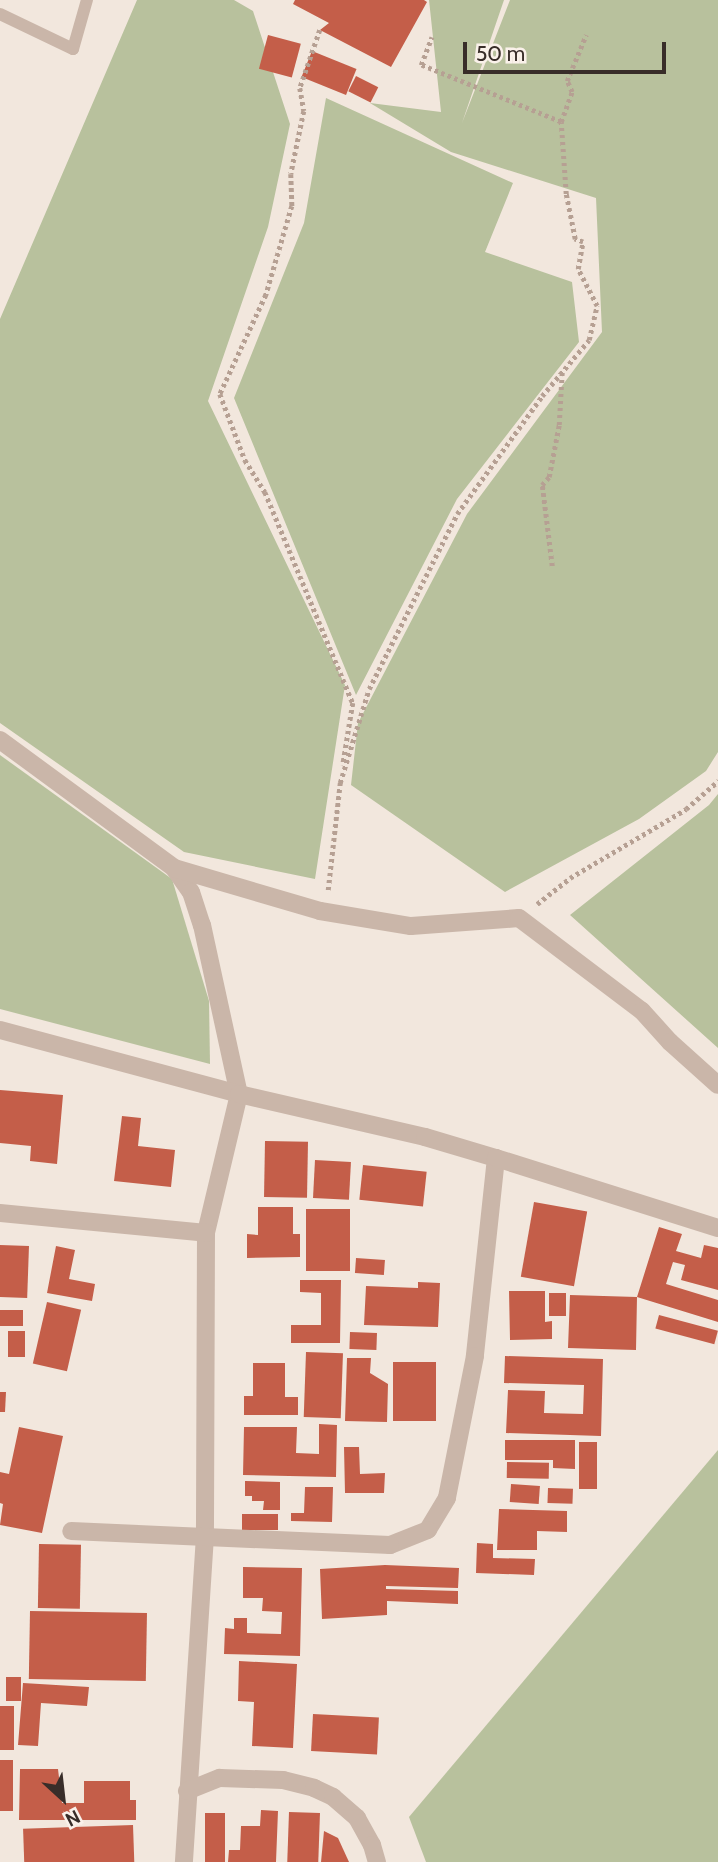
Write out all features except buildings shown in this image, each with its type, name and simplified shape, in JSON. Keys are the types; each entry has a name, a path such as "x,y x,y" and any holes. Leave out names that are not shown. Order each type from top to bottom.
{"street":[{"path":"0,740 174,868 191,892 202,925 239,1094 206,1233 205,1536 184,1862"},
{"path":"174,868 325,912 411,926 519,918 642,1012 670,1042 718,1085"},
{"path":"0,1030 239,1094 425,1137 718,1227"},
{"path":"71,1531 390,1545 418,1536 437,1519 447,1498 475,1356 496,1158"},
{"path":"0,1213 206,1233"},
{"path":"187,1791 220,1778 283,1780 314,1788 333,1797 357,1818 372,1845 377,1862"}],"lane":[{"path":"0,14 73,49 87,0"}],"path":[{"path":"320,30 300,89 304,111 291,174 292,206 266,295 220,394 245,460 265,492 353,703 340,783 325,912"},
{"path":"340,783 369,689 457,514 562,372 589,340 597,306 578,269 583,242 575,239 566,194 561,122 572,92 567,81 586,35"},
{"path":"432,37 421,65 561,122"},
{"path":"552,566 542,485 549,477 559,425 562,372"},
{"path":"519,918 570,878 686,809 718,781"}],"green space":[{"path":"137,0 234,0 253,11 290,124 268,227 208,401 345,685 315,879 184,852 0,723 0,319"},
{"path":"429,0 504,0 462,123 510,0 718,0 718,752 706,771 639,819 505,892 351,785 358,723 467,514 602,332 596,198 451,152 370,103 441,112"},
{"path":"326,98 513,183 485,252 572,282 579,342 457,499 356,695 234,398 304,223"},
{"path":"0,755 172,879 209,1001 210,1064 0,1009"},
{"path":"718,794 718,1048 570,915 709,805"},
{"path":"718,1450 718,1862 426,1862 409,1817"}]}
